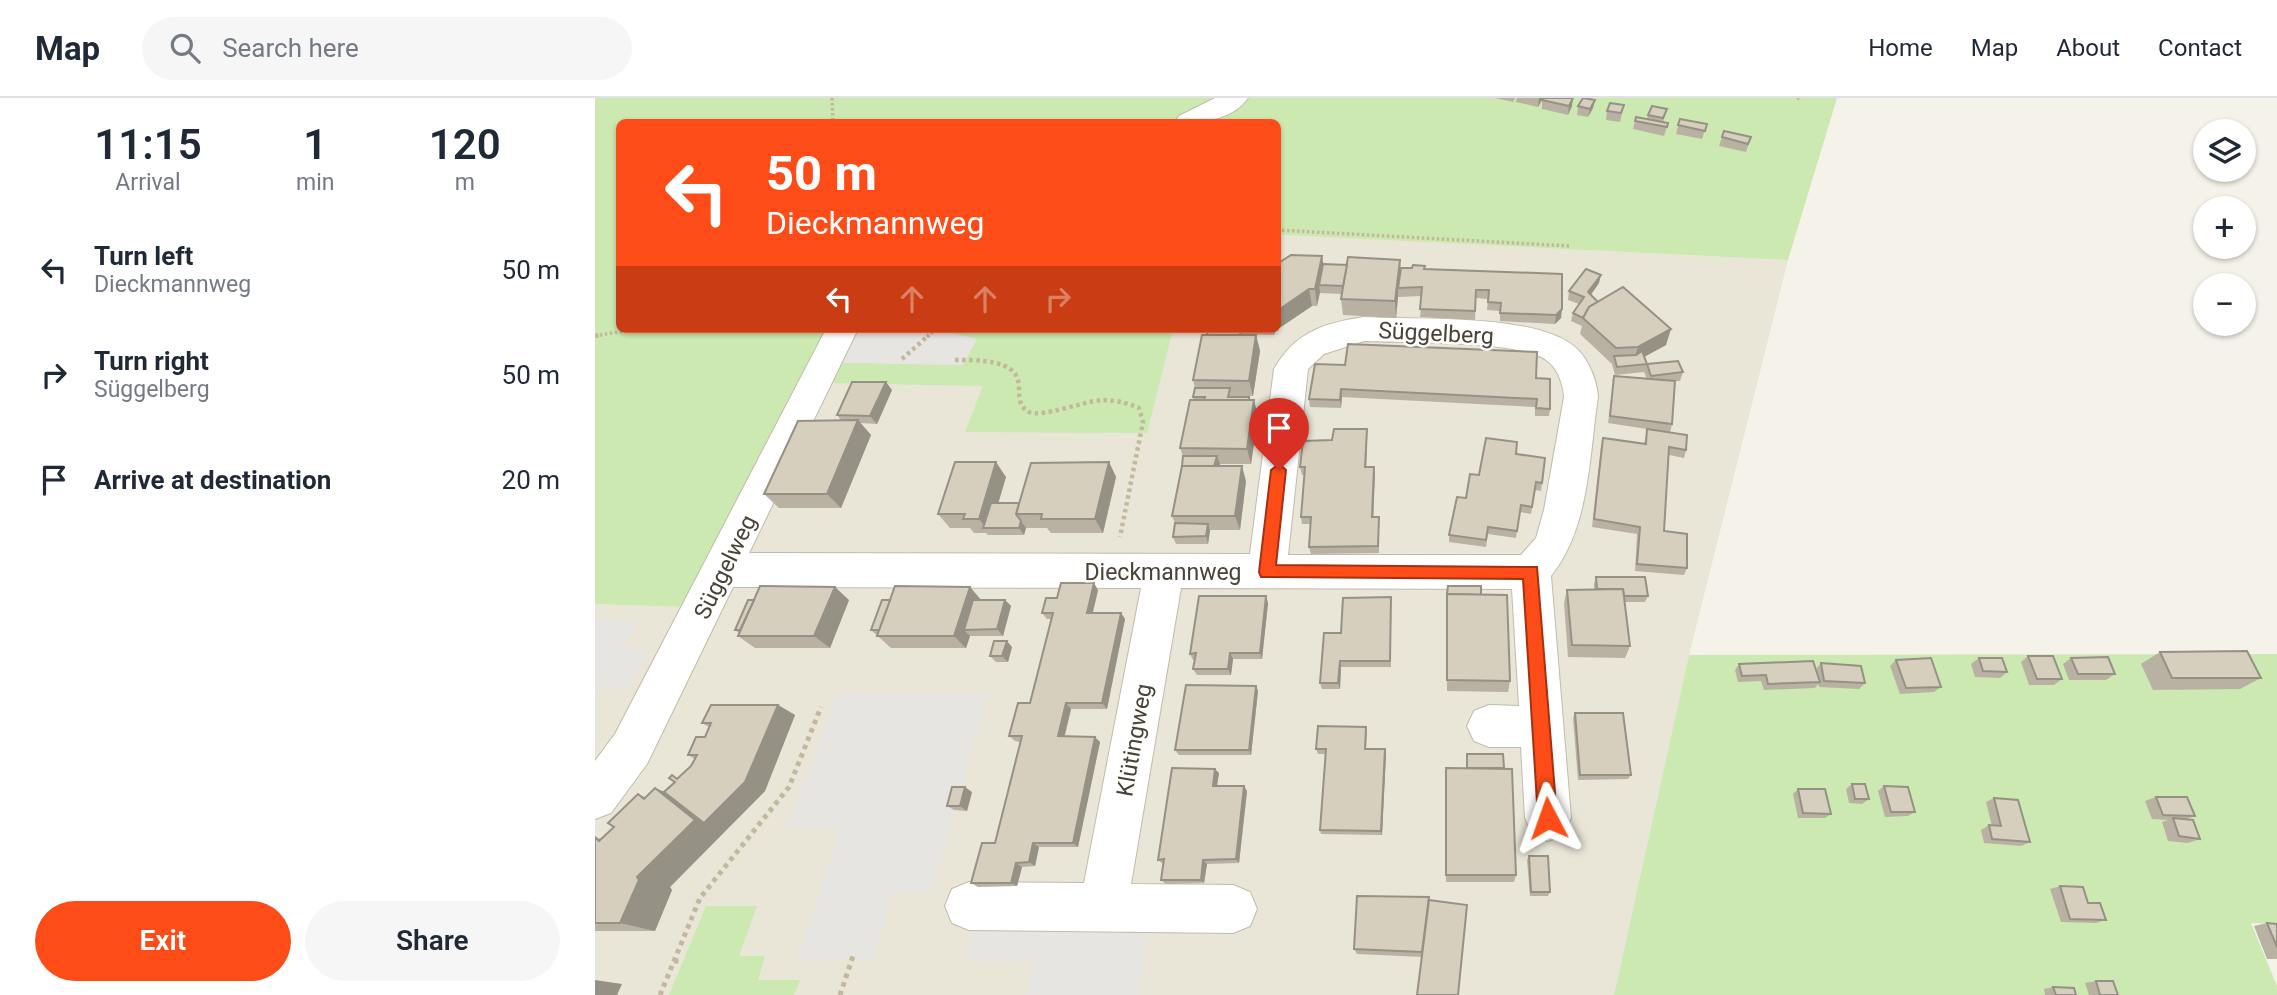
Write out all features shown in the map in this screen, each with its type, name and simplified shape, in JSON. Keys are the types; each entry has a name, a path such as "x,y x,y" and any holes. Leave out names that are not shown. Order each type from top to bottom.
{"street":[{"path":"1195,119 1235,98"},
{"name":"Süggelberg","path":"1267,572 1291,369 1299,355 1326,337 1364,329 1521,337 1557,351 1571,365 1580,380 1581,397 1563,510 1553,545 1531,572"},
{"name":"Süggelweg","path":"595,797 631,750 724,570 840,333"},
{"name":"Dieckmannweg","path":"724,570 1531,572"},
{"path":"1531,572 1548,818"},
{"name":"Klütingweg","path":"1104,907 1164,573"},
{"path":"1489,726 1542,727"},
{"path":"969,906 1233,909"}],"path":[{"path":"832,98 833,119"},
{"path":"1281,230 1569,246"},
{"path":"595,336 616,332"},
{"path":"902,359 931,333"},
{"path":"955,360 999,362 1010,367 1018,375 1021,404 1029,412 1040,413 1107,399 1125,400 1139,408 1143,422 1112,572"},
{"path":"660,995 700,898 789,787 821,707"},
{"path":"840,995 853,956"},
{"path":"674,961 683,961"}],"shaded area":[{"path":"1281,236 1788,260 1689,655 1614,995 595,995 595,604 685,607 807,383 1157,389 1172,333 1281,333"},
{"path":"854,333 952,333 977,339 963,365 839,363"},
{"path":"595,619 640,620 625,646 651,648 629,688 602,687 595,699"},
{"path":"837,694 988,694 932,892 893,892 872,960 796,960 841,829 787,828"},
{"path":"974,923 1149,925 1138,995 1026,995 1033,962 964,961"}],"green space":[{"path":"595,98 1837,98 1788,260 1281,236 1281,119 616,119 616,333 1172,333 1147,433 965,432 983,386 807,383 685,607 595,604"},
{"path":"2277,654 2277,924 2251,923 2277,986 2277,995 1614,995 1689,655"},
{"path":"706,906 757,906 739,956 765,956 758,980 800,980 794,995 669,995"}],"building":[{"path":"1573,98 1569,106 1542,100"},
{"path":"1583,98 1595,100 1590,109 1578,106"},
{"path":"1610,103 1624,105 1621,113 1607,111"},
{"path":"1652,106 1667,109 1663,118 1648,115"},
{"path":"1636,117 1668,123 1667,127 1635,121"},
{"path":"1680,119 1707,124 1705,131 1678,125"},
{"path":"1724,131 1751,137 1748,144 1722,137"},
{"path":"1291,255 1322,256 1315,289 1309,289 1281,308 1281,261"},
{"path":"1348,257 1400,260 1395,301 1341,299"},
{"path":"1323,264 1347,265 1343,286 1319,285"},
{"path":"1413,265 1425,266 1424,269 1562,274 1562,309 1556,315 1500,313 1501,303 1488,302 1489,290 1476,290 1475,311 1420,309 1422,287 1398,288 1401,268 1412,268"},
{"path":"1586,269 1601,275 1588,292 1598,302 1589,307 1583,318 1573,313 1584,297 1569,291"},
{"path":"1623,287 1671,329 1638,347 1616,348 1583,318 1589,307"},
{"path":"1207,333 1240,333 1240,335"},
{"path":"1202,335 1256,335 1249,381 1193,380"},
{"path":"1348,344 1537,352 1536,378 1550,379 1550,409 1536,408 1537,399 1341,389 1340,400 1309,399 1315,364 1345,365"},
{"path":"1642,351 1647,364 1617,367 1614,356 1636,355"},
{"path":"1678,361 1683,372 1651,376 1647,364"},
{"path":"1614,376 1675,381 1672,424 1610,416"},
{"path":"852,382 886,382 870,416 837,415"},
{"path":"1195,388 1230,388 1228,397 1249,397 1249,400 1204,400 1205,397 1193,397"},
{"path":"1190,400 1254,400 1247,449 1180,448"},
{"path":"858,420 827,494 764,494 798,421"},
{"path":"1334,429 1367,429 1365,467 1374,467 1372,517 1379,517 1378,546 1309,547 1311,517 1301,517 1305,467 1300,467 1303,441 1332,440"},
{"path":"1647,429 1687,435 1686,450 1669,447 1664,531 1687,534 1687,568 1637,564 1640,527 1594,519 1603,438 1646,444"},
{"path":"1486,438 1517,442 1516,454 1545,458 1542,483 1536,482 1532,507 1521,505 1517,531 1488,527 1486,540 1449,535 1457,497 1466,498 1470,474 1479,475"},
{"path":"1183,456 1217,456 1214,466 1182,466"},
{"path":"955,462 996,462 979,519 963,519 965,514 938,514"},
{"path":"1109,462 1095,519 1041,519 1042,514 1016,514 1031,463"},
{"path":"1182,466 1242,466 1235,516 1172,516"},
{"path":"991,503 1019,503 1016,514 1021,521 1019,528 983,528"},
{"path":"1175,523 1208,524 1206,536 1173,537"},
{"path":"1596,577 1645,577 1648,596 1624,596 1623,589 1597,589"},
{"path":"1061,583 1094,583 1087,613 1121,613 1102,703 1066,703 1058,736 1095,737 1073,843 1033,843 1029,862 1016,863 1011,883 971,883 982,843 995,843 1022,736 1009,736 1018,703 1030,703 1053,613 1042,613 1046,598 1057,598"},
{"path":"760,586 835,587 814,636 738,636"},
{"path":"895,586 970,587 954,636 877,636"},
{"path":"1448,586 1481,586 1481,595 1447,594"},
{"path":"1623,589 1630,646 1572,645 1567,590"},
{"path":"1447,594 1507,595 1510,681 1447,680"},
{"path":"1199,596 1266,596 1260,653 1230,653 1228,669 1193,669 1196,653 1190,654"},
{"path":"1391,597 1390,661 1340,661 1338,683 1320,683 1324,633 1341,633 1343,598"},
{"path":"748,600 754,600 740,630 735,630"},
{"path":"882,600 890,600 879,630 871,630"},
{"path":"973,600 1005,600 997,629 964,630"},
{"path":"994,641 1007,641 1002,656 990,656"},
{"path":"2247,651 2261,678 2172,678 2160,652"},
{"path":"2028,656 2053,656 2062,679 2037,679"},
{"path":"2108,657 2115,674 2078,674 2071,658"},
{"path":"1931,658 1941,687 1906,688 1896,660"},
{"path":"1979,658 2002,658 2007,672 1983,671"},
{"path":"1813,661 1820,682 1768,684 1766,675 1742,676 1739,664"},
{"path":"1821,663 1861,666 1865,683 1824,681"},
{"path":"1186,685 1256,686 1249,750 1175,750"},
{"path":"711,705 778,705 745,782 704,823 664,792 675,782 669,778 672,775 677,779 691,766 697,755 688,755 696,737 705,737 711,723 702,723"},
{"path":"1575,713 1623,713 1631,775 1580,775"},
{"path":"1318,726 1366,727 1365,749 1385,749 1381,831 1320,830 1326,749 1316,749"},
{"path":"1467,754 1503,754 1504,768 1467,768"},
{"path":"1172,768 1215,769 1213,786 1244,786 1236,859 1203,860 1201,880 1161,880 1164,859 1158,860"},
{"path":"1446,768 1512,769 1516,875 1446,875"},
{"path":"1852,784 1865,784 1869,799 1855,799"},
{"path":"1884,786 1908,787 1915,812 1891,812"},
{"path":"952,787 965,787 960,806 947,806"},
{"path":"655,788 695,820 637,877 639,880 620,923 595,923 595,837 599,841 614,827 608,823 638,794 644,799"},
{"path":"1798,789 1825,789 1831,814 1803,813"},
{"path":"2156,797 2187,797 2195,816 2163,815"},
{"path":"1994,798 2018,800 2030,842 1992,839 1989,825 2001,826"},
{"path":"2173,818 2193,820 2200,839 2179,836"},
{"path":"1529,856 1548,856 1550,892 1531,892"},
{"path":"2060,886 2083,887 2088,903 2100,903 2106,920 2070,919"},
{"path":"1357,896 1429,897 1422,952 1354,949"},
{"path":"1429,900 1467,905 1458,995 1417,995"},
{"path":"2267,923 2277,924 2277,947"},
{"path":"2096,981 2113,981 2118,995 2100,995"},
{"path":"2053,987 2074,988 2076,995 2056,995"}],"route":[{"path":"1279,470 1267,572 1531,572 1548,818"}]}
